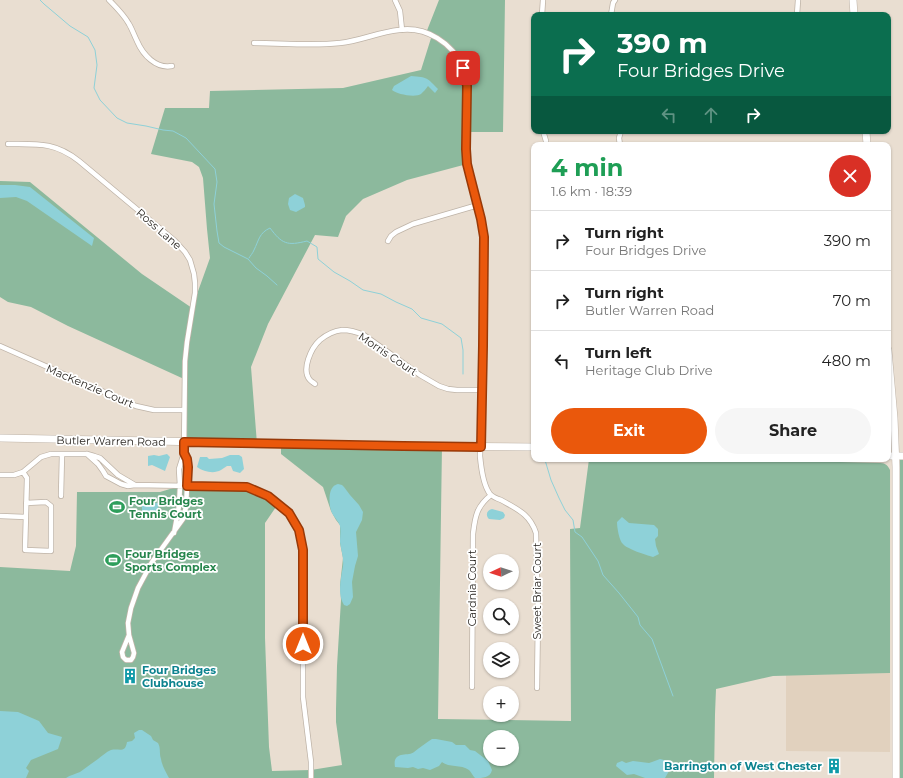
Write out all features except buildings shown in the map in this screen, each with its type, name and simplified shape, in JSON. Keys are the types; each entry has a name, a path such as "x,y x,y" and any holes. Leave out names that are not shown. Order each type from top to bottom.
{"main road":[{"path":"853,0 854,12"},
{"path":"891,384 894,418 900,456 896,778"},
{"name":"Butler Warren Road","path":"0,438 531,448"}],"street":[{"path":"395,0 400,11 402,30"},
{"path":"542,12 543,0"},
{"path":"612,12 615,0"},
{"path":"797,12 798,0"},
{"path":"111,1 128,22 136,41 145,54 154,63 172,66"},
{"path":"254,42 339,44 390,31 418,30 440,40 451,50 463,68 467,86 467,164 483,228 485,249 481,470 491,495"},
{"path":"544,134 546,141"},
{"name":"Ross Lane","path":"8,144 44,145 67,152 173,239 190,260 193,268 195,293 185,361 184,453"},
{"path":"388,240 396,232 413,224 478,205"},
{"name":"Morris Court","path":"315,384 310,380 307,372 308,359 312,350 325,336 336,331 346,330 358,332 364,335 420,375 439,386 457,390 482,390"},
{"name":"MacKenzie Court","path":"0,346 136,406 154,410 184,410"},
{"path":"174,532 179,506 179,469 184,453"},
{"path":"129,635 122,652 123,657 126,660 131,660 134,653 129,635 128,624 131,608 138,588 152,562 183,519 186,507 187,486 187,459 184,453"},
{"path":"0,475 14,475 23,472 41,457 51,454 87,454 100,458 118,475 135,485"},
{"path":"61,496 62,454"},
{"path":"87,454 98,464 106,476 121,484 128,486 247,487 268,496 289,513 299,530 303,550 303,697 311,762 311,778"},
{"path":"23,472 27,478 26,503 25,550 51,551 51,506 46,502 26,503"},
{"name":"Cardnia Court","path":"472,687 474,521 478,509 491,495"},
{"name":"Sweet Briar Court","path":"491,495 520,511 533,524 536,532 538,616 537,688"},
{"path":"0,516 26,517"}],"shaded area":[{"path":"890,673 890,752 786,751 786,675"}],"green space":[{"path":"439,0 505,0 503,132 467,132 467,164 407,180 363,199 346,216 338,237 315,235 268,324 251,367 257,444 184,442 184,379 68,326 31,307 8,302 0,297 0,181 30,182 142,274 192,308 210,258 203,178 199,167 192,162 151,154 165,108 209,108 210,91 343,88 421,70 432,35 426,33"},
{"path":"281,444 442,446 438,719 483,720 483,722 519,722 519,720 571,721 570,529 580,528 589,462 842,462 884,464 890,470 890,673 773,676 716,689 714,778 0,778 0,567 70,571 76,546 77,492 160,492 180,486 247,487 262,493 278,504 265,523 265,638 269,747 272,771 311,770 342,765 336,722 337,666 341,600 340,585 343,558 340,543 340,525 331,511 323,487 281,454"},
{"path":"900,459 903,459 903,778 900,778"}],"water":[{"path":"411,76 427,79 438,89 435,93 428,86 421,94 414,96 401,94 392,90 394,86"},
{"path":"0,185 30,187 94,238 92,246 27,201 16,197 0,198"},
{"path":"295,194 303,198 305,205 305,207 296,212 290,210 288,204 289,198"},
{"path":"167,454 170,457 165,471 152,465 148,466 148,456"},
{"path":"230,455 239,455 242,457 244,469 240,473 233,471 231,466 227,466 222,470 212,472 197,467 200,457 207,457 209,459 222,458"},
{"path":"338,484 344,487 363,512 362,520 356,532 358,556 352,582 353,597 350,604 347,606 344,605 342,601 340,591 343,557 340,542 340,526 332,513 330,503 331,489"},
{"path":"142,503 158,503 158,512 142,511"},
{"path":"492,509 503,512 505,515 504,518 500,520 489,519 487,513"},
{"path":"622,517 629,523 654,525 658,529 658,536 655,539 659,554 653,557 632,550 623,544 619,537 617,522"},
{"path":"0,711 18,712 39,721 48,733 62,737 58,749 31,760 26,768 29,771 26,778 0,778"},
{"path":"142,730 151,736 153,740 158,743 162,764 169,778 66,778 80,772 109,751 121,750 125,748 127,742 132,741 135,738 134,733"},
{"path":"432,739 452,742 456,745 465,745 470,750 475,751 483,757 483,766 490,766 492,770 490,775 486,777 475,778 466,768 448,765 442,762 439,766 430,770 413,767 395,767 396,758 398,756 412,753"},
{"path":"660,759 668,761 671,765 665,778 645,778 634,774 627,775 616,766 617,763 622,761 626,763 633,761 649,763"}],"waterway":[{"path":"40,0 70,26 88,37 95,50 97,65 94,88 100,100 117,118 127,123 173,131 186,138 215,169 217,182 214,204 219,243 248,259 256,268 277,285"},
{"path":"249,258 261,235 270,228 278,237 286,242 294,243 307,241 317,247 318,259 334,272 363,290 381,294 412,309 421,318 442,324 461,338 463,350 463,374"},
{"path":"546,462 551,480 559,498 565,510 573,520 575,532 582,537 598,561 603,575 638,617 640,625 652,639 673,696"}],"place":[{"name":"Four Bridges Tennis Court","path":"117,507"},
{"name":"Four Bridges Sports Complex","path":"113,560"},
{"name":"Four Bridges Clubhouse","path":"130,676"},
{"name":"Barrington of West Chester","path":"834,766"}],"route":[{"path":"303,644 303,550 299,530 289,513 268,496 247,487 187,486 188,467 187,459 184,453 184,442 481,447 485,249 483,228 467,164 467,86 463,68"}]}
